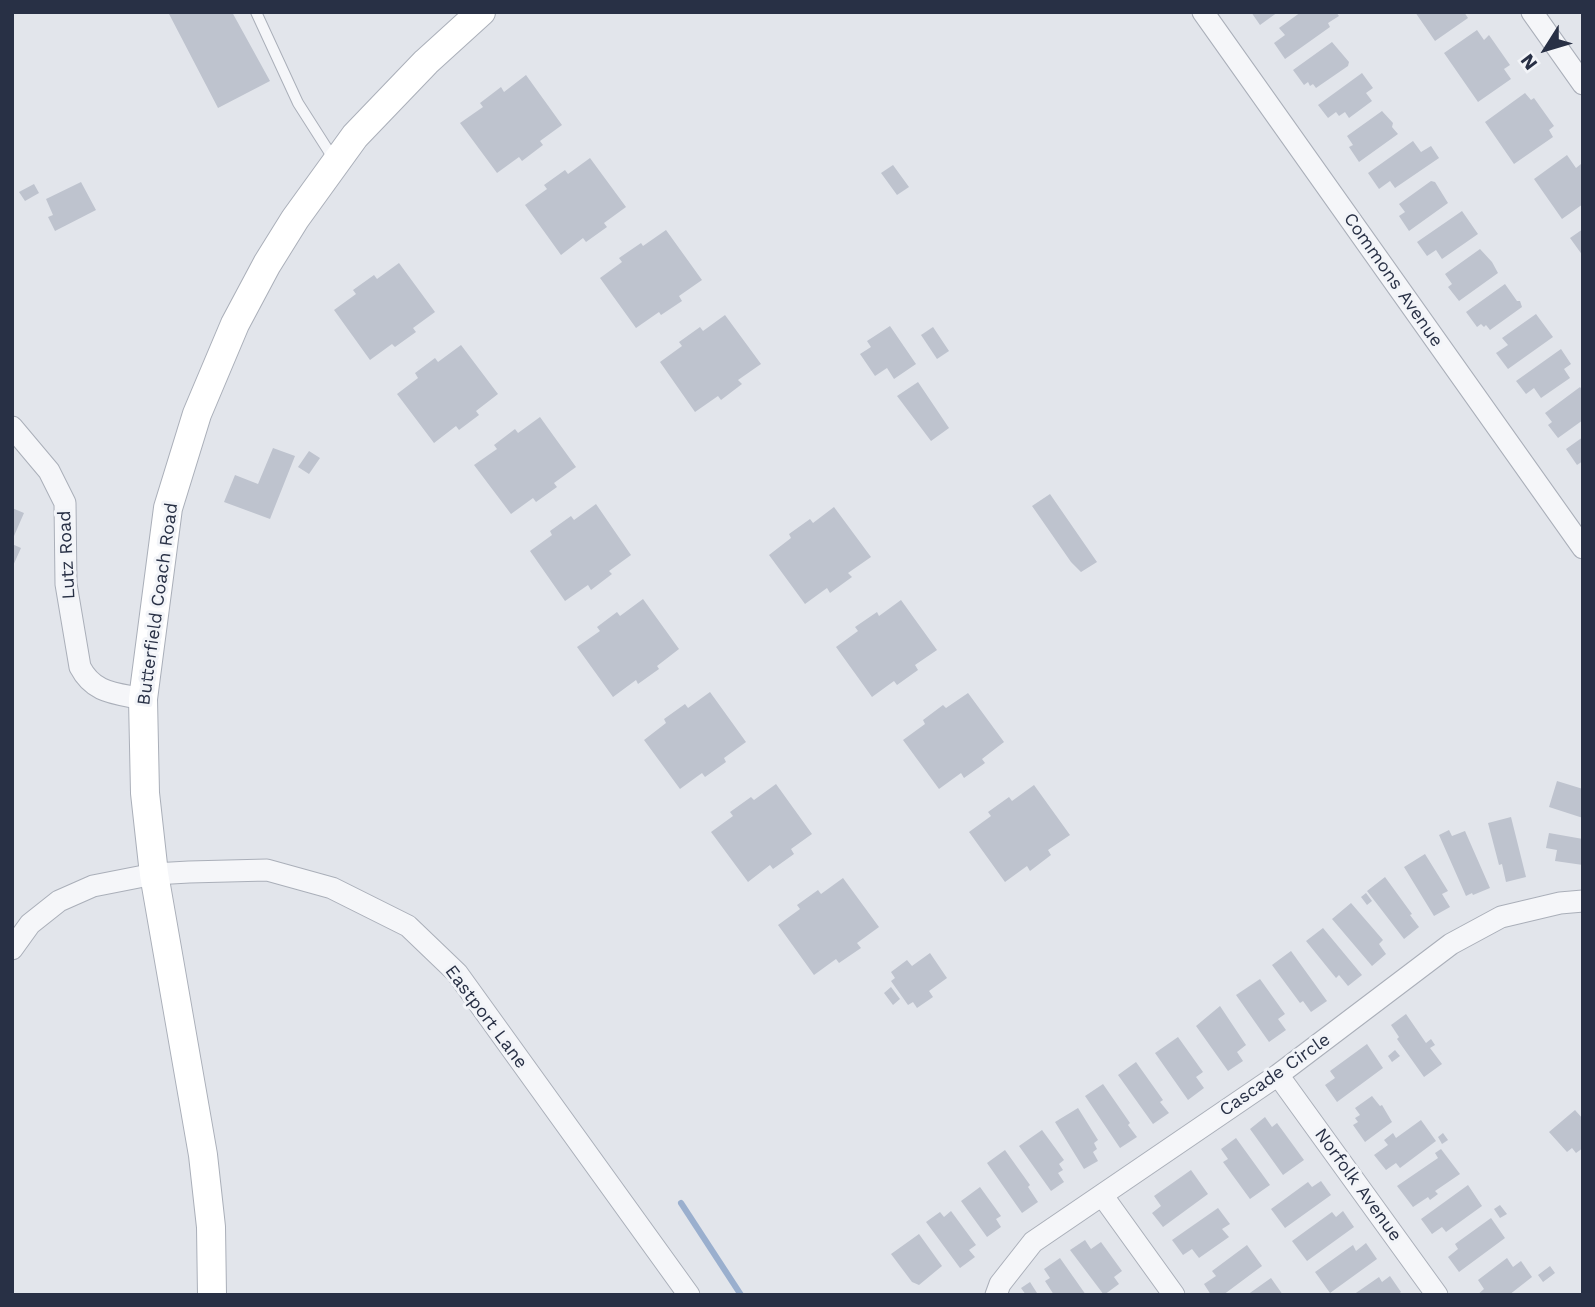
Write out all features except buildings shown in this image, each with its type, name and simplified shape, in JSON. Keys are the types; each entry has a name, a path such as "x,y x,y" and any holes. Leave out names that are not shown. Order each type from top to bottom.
{"main road":[{"name":"Butterfield Coach Road","path":"212,1295 211,1227 203,1155 154,874 145,793 143,699 169,508 197,414 234,324 267,264 335,161 355,136 426,62 481,12"}],"street":[{"name":"Commons Avenue","path":"1203,12 1583,548"},
{"path":"1532,12 1583,84"},
{"name":"Lutz Road","path":"15,435 49,471 65,503 66,583 80,667 86,679 97,688 143,699"},
{"name":"Eastport Lane","path":"154,874 267,870 332,888 408,926 457,973 689,1295"},
{"path":"12,949 30,924 59,901 93,886 154,874"},
{"name":"Cascade Circle","path":"996,1295 1000,1284 1033,1242 1278,1075 1451,944 1501,918 1560,903 1583,901"},
{"name":"Norfolk Avenue","path":"1278,1075 1437,1295"},
{"path":"1102,1195 1174,1295"}],"lane":[{"path":"256,12 298,103 335,161"}],"waterway":[{"path":"681,1203 741,1295"}]}
